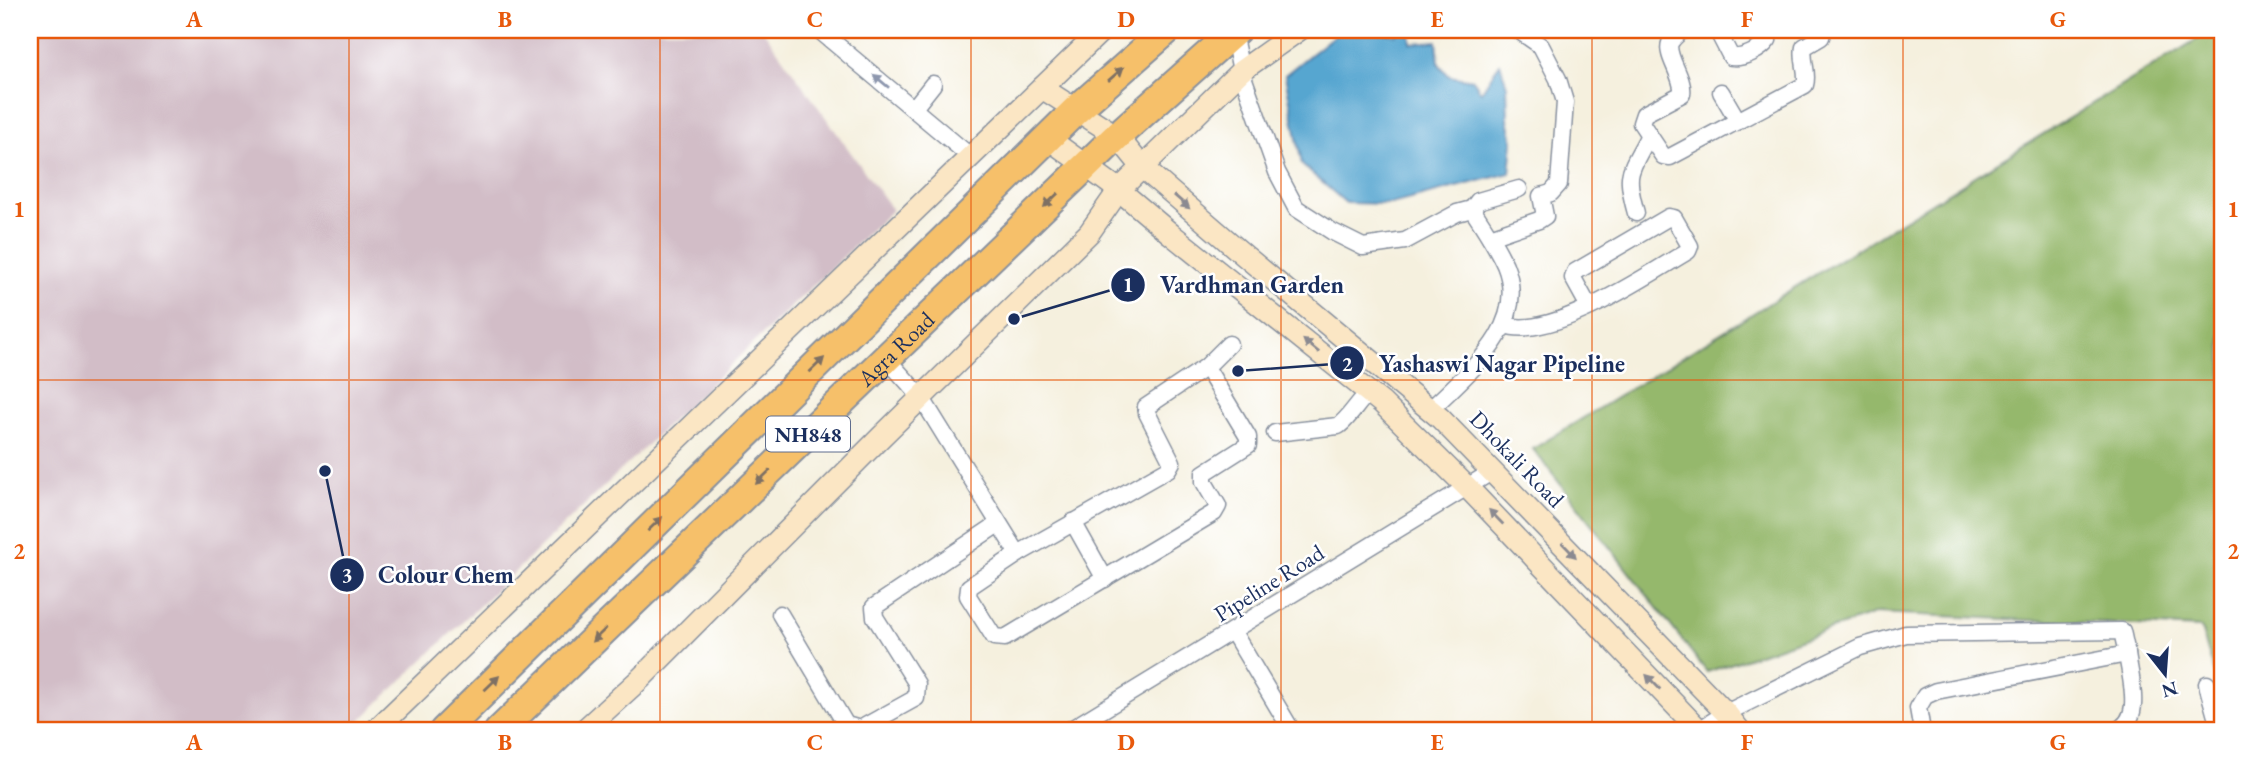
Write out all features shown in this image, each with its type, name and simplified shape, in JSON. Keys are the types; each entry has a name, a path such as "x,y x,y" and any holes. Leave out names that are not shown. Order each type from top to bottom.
{"highway":[{"name":"NH848","path":"1049,139 1075,111 1167,30"},
{"name":"Agra Road","path":"499,731 1117,136 1235,31"},
{"name":"Agra Road","path":"444,731 1049,139"}],"street":[{"path":"819,30 971,157"},
{"path":"375,731 1102,30"},
{"path":"583,731 640,679 1089,233 1119,190 1241,71 1299,30"},
{"path":"1490,237 1545,216 1541,196 1551,194 1559,184 1566,102 1541,46 1518,30"},
{"path":"1682,30 1670,43 1670,52 1683,86 1682,94 1644,114 1641,123 1662,156 1670,158 1805,85 1807,79 1802,56 1804,47 1821,37 1823,30"},
{"path":"1717,30 1731,57 1738,58 1764,46 1768,40 1763,30"},
{"path":"1235,31 1241,71 1278,172 1296,208 1333,232 1363,247 1405,241 1457,213 1472,209 1478,201 1519,190"},
{"path":"914,108 933,84"},
{"name":"Dhokali Road","path":"1042,88 1117,136 1143,168 1430,410 1493,471 1726,713 1740,731"},
{"path":"1721,92 1738,121"},
{"path":"1636,213 1629,187 1629,173 1649,135"},
{"path":"1049,139 1119,190 1382,403 1468,488 1699,731 1726,713 1860,647 1906,634 2122,631 2134,701 2128,723 2122,729 2114,731"},
{"path":"1430,410 1491,348 1505,325 1510,296 1506,268 1472,209"},
{"path":"1505,325 1529,329 1549,325 1597,305 1688,251 1690,246 1674,218 1668,216 1575,272 1573,278 1589,307"},
{"path":"1206,367 1248,437 1248,445 1204,473 1204,482 1219,506 1214,513 1005,638 994,637 968,596 969,587 1018,554 1168,469 1172,462 1146,407 1206,367 1229,344"},
{"path":"1335,365 1355,346"},
{"path":"886,358 922,397 1018,554"},
{"path":"1275,433 1338,426 1345,422 1351,410 1368,393"},
{"name":"Pipeline Road","path":"1068,731 1493,471"},
{"path":"1073,522 1105,579"},
{"path":"780,614 846,725 860,729 916,698 917,684 875,617 874,607 998,524"},
{"path":"1233,632 1292,731"},
{"path":"1922,731 1918,708 1925,696 1936,691 2127,654"},
{"path":"2207,684 2220,731"}],"shaded area":[{"path":"30,30 763,30 892,210 349,731 30,731"}],"green space":[{"path":"2212,30 2222,30 2222,698 2201,628 1877,613 1707,672 1533,449"}],"water":[{"path":"1341,30 1371,30 1396,35 1401,30 1410,30 1411,43 1437,41 1439,64 1449,76 1473,80 1481,92 1500,63 1507,86 1508,119 1513,141 1510,173 1391,204 1346,203 1302,165 1285,75"}],"place":[{"name":"Vardhman Garden","path":"1014,319"},
{"name":"Yashaswi Nagar Pipeline","path":"1238,371"},
{"name":"Colour Chem","path":"325,471"}]}
